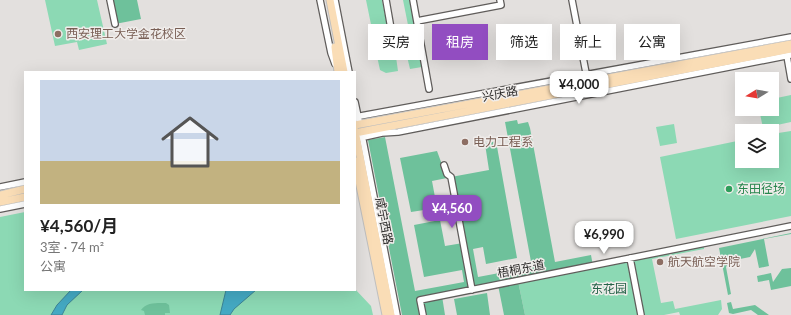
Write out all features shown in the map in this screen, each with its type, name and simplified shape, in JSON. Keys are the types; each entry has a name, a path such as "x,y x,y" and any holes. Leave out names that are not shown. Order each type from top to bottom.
{"main road":[{"path":"325,0 335,51 337,70"},
{"path":"330,0 344,71"},
{"name":"兴庆路","path":"357,130 588,82 791,44"},
{"name":"兴庆路","path":"588,82 791,49"},
{"name":"咸宁西路","path":"357,130 393,315"},
{"name":"咸宁西路","path":"356,166 386,315"},
{"path":"0,195 24,189"},
{"path":"0,202 24,197"},
{"path":"393,315 395,301"}],"street":[{"path":"110,0 115,24"},
{"path":"320,0 331,53 337,70"},
{"path":"335,0 349,71"},
{"path":"386,0 390,24"},
{"path":"413,0 417,24"},
{"path":"417,21 501,5 500,0"},
{"path":"572,0 588,82"},
{"path":"357,130 588,82 791,37"},
{"path":"357,130 398,132 789,55 791,79"},
{"path":"424,60 429,89"},
{"path":"356,116 357,130 397,315"},
{"path":"444,165 447,174 451,177 472,290"},
{"path":"0,187 24,182"},
{"path":"0,208 24,204"},
{"name":"梧桐东道","path":"423,315 420,300 791,226"},
{"path":"630,258 641,315"},
{"path":"381,292 383,315"}],"green space":[{"path":"45,0 97,0 107,44 79,50 77,42 55,46"},
{"path":"110,0 137,0 141,19 115,24"},
{"path":"366,0 382,0 387,24 371,24"},
{"path":"403,0 413,0 417,24 408,24"},
{"path":"378,60 396,60 398,71 386,73 380,70"},
{"path":"408,60 421,60 422,67 410,69"},
{"path":"791,95 791,122 779,125 762,124 760,116 779,116 779,98"},
{"path":"517,120 518,124 528,122 530,128 555,262 591,255 593,266 518,281 525,315 504,315 498,285 442,296 445,315 402,315 368,140 385,137 415,291 464,282 462,270 424,277 414,225 440,220 445,246 463,243 451,177 489,170 485,144 496,141 517,258 486,264 483,247 473,249 478,277 532,267 505,122"},
{"path":"674,124 677,143 660,146 656,127"},
{"name":"东田径场","path":"791,131 791,216 676,239 660,157 735,141 735,168 779,168 779,133"},
{"path":"437,151 447,178 432,181 437,208 411,212 400,158"},
{"path":"24,212 24,291 356,290 371,306 373,315 0,315 0,217"},
{"path":"791,233 764,239 769,266 759,268 755,249 750,257 730,261 726,267 731,294 728,295 719,248"},
{"name":"东花园","path":"704,246 704,249 652,259 661,303 673,301 675,309 721,300 722,309 718,315 680,315 679,312 664,315 525,315 518,281 630,258 631,261"},
{"path":"791,268 791,286 771,290 769,280 758,282 757,276 771,273 773,282 782,269"},
{"path":"487,293 490,315 457,315 454,299"},
{"path":"731,302 733,309 755,305 769,315 758,315 751,310 733,314 729,313 727,303"},
{"path":"166,303 169,305 170,313 165,313 165,315 145,315 144,311 141,310 149,304"}],"water":[{"path":"70,291 82,291 67,305 62,315 51,315 57,305"},
{"path":"226,291 255,291 234,309 230,315 220,315"}],"place":[{"name":"西安理工大学金花校区","path":"58,34"},
{"name":"电力工程系","path":"465,142"},
{"name":"东田径场","path":"729,189"},
{"name":"航天航空学院","path":"660,262"}]}
